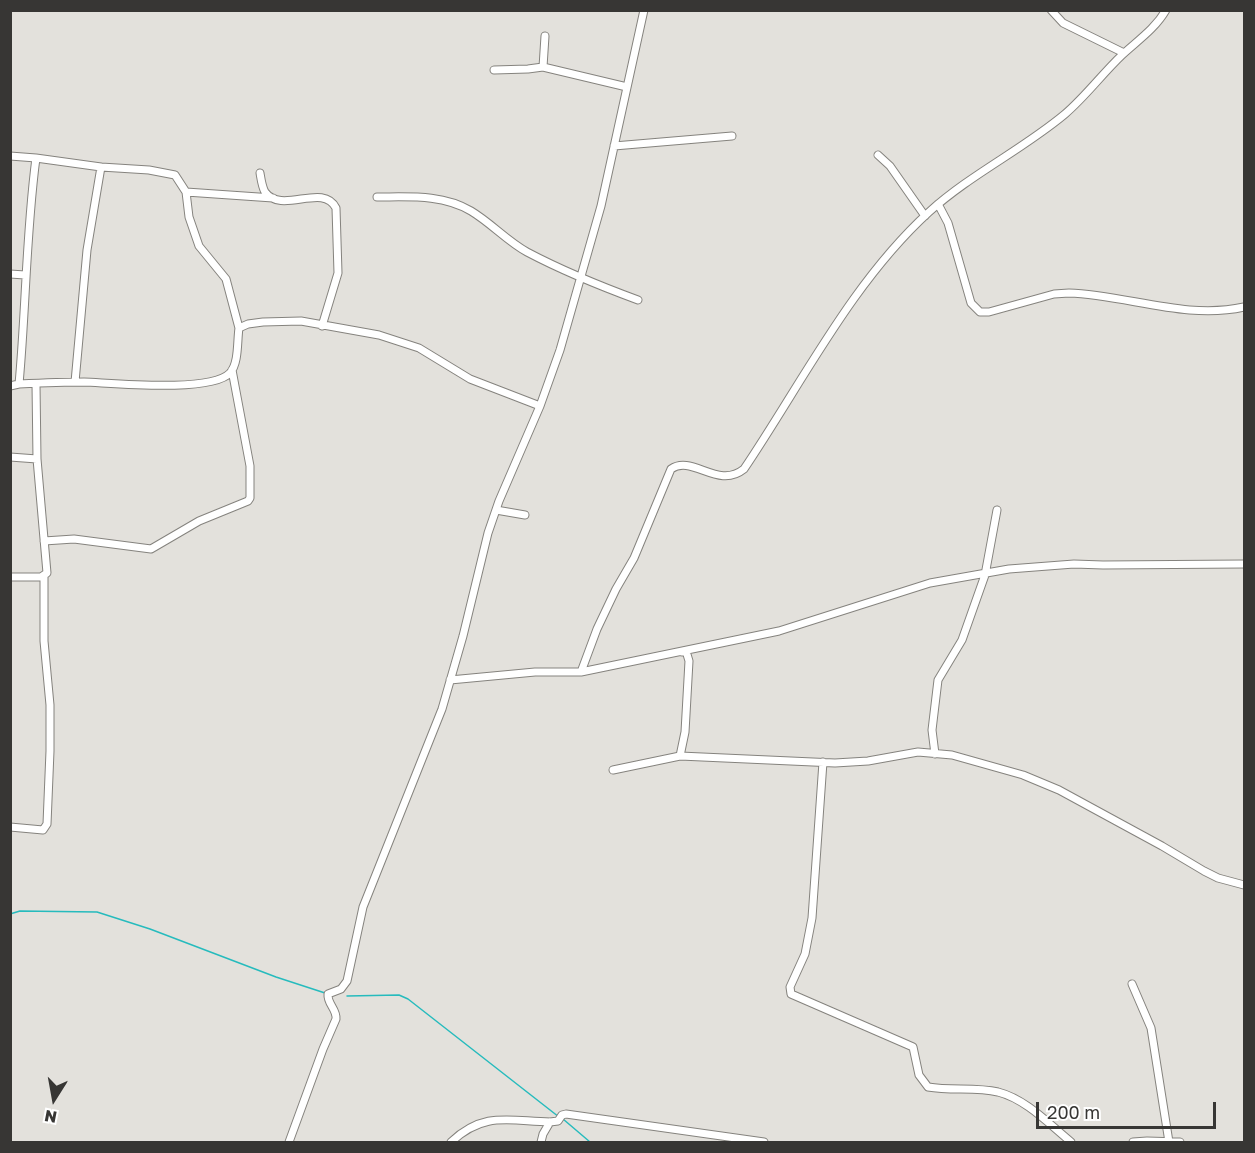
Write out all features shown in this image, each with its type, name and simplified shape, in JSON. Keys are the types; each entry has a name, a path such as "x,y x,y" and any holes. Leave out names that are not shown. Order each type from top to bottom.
{"street":[{"path":"289,1143 336,1019 337,1014 328,994 342,989 347,981 363,907 442,709 463,636 488,533 540,406 560,350 601,206 644,10"},
{"path":"1051,10 1063,23 1124,53"},
{"path":"581,672 597,629 634,558 671,469 683,465 726,477 738,474 744,469 772,428 818,350 900,242 925,216 964,182 1021,147 1065,113 1124,53 1143,39 1166,10"},
{"path":"543,67 545,36"},
{"path":"494,70 543,67 627,87"},
{"path":"614,146 732,136"},
{"path":"878,155 890,166 925,216"},
{"path":"10,156 172,174 177,177 186,192 189,217 199,246 226,279 239,328 232,370 250,466 250,498 248,501 199,521 151,549 74,539 44,540"},
{"path":"19,384 25,275 36,158"},
{"path":"75,382 87,250 101,167"},
{"path":"260,173 265,192 273,198"},
{"path":"186,192 284,200 325,199 333,202 336,208 338,273 322,326"},
{"path":"377,197 430,197 460,206 473,212 525,251 580,278 638,300"},
{"path":"938,204 948,223 971,303 978,311 989,312 1054,294 1069,293 1190,310 1213,311 1245,308"},
{"path":"10,274 25,275"},
{"path":"239,328 248,324 274,321 301,321 379,335 419,348 470,378 540,406"},
{"path":"10,386 75,382 132,386 199,383 223,378 232,370"},
{"path":"10,827 35,831 43,830 47,824 50,705 44,641 44,576 47,570 37,459 36,384"},
{"path":"10,457 37,459"},
{"path":"496,510 525,515"},
{"path":"935,754 932,730 938,680 962,640 985,575 998,510"},
{"path":"450,680 536,672 581,672 682,652 779,631 930,583 1009,569 1074,564 1245,564"},
{"path":"10,577 44,576"},
{"path":"680,756 685,732 689,661 686,651 682,652"},
{"path":"613,770 680,756 823,762 868,760 918,752 952,755 1041,782 1162,846 1204,871 1218,878 1245,885"},
{"path":"823,762 812,918 805,954 790,987 791,994 913,1047 919,1075 927,1087 994,1091 1007,1095 1025,1105 1071,1143"},
{"path":"1132,984 1151,1028 1169,1142"},
{"path":"452,1143 476,1126 493,1119 556,1120 580,1115 764,1143"},
{"path":"541,1143 546,1127 556,1120"},
{"path":"1133,1143 1180,1143"}],"waterway":[{"path":"10,914 20,911 97,912 325,993"},
{"path":"347,996 399,995 408,999 559,1117"},
{"path":"563,1119 590,1142"}]}
